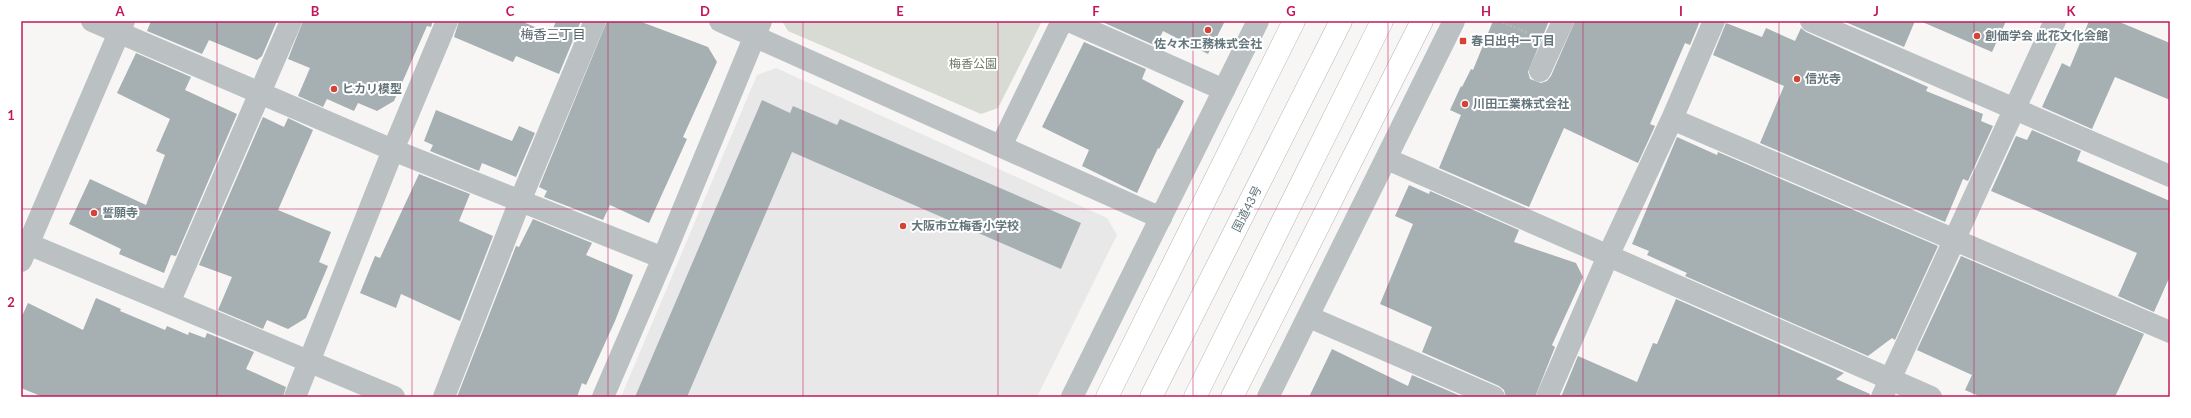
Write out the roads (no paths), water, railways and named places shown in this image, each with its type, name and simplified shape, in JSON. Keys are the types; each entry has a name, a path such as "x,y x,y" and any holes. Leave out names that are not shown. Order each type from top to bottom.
{"highway":[{"path":"1107,397 1294,21"},
{"name":"国道43号","path":"1151,397 1341,21"},
{"path":"1195,397 1382,21"},
{"path":"1232,397 1422,21"}],"street":[{"path":"92,21 122,27 259,91 393,150 663,258"},
{"path":"169,303 259,91 291,21"},
{"path":"295,397 393,150 447,21"},
{"path":"444,397 520,200 595,21"},
{"path":"720,21 758,28 1001,146 1161,218"},
{"path":"1001,146 1062,21"},
{"path":"1069,21 1224,90"},
{"path":"1072,397 1258,21"},
{"path":"1268,397 1309,317 1454,21"},
{"path":"1540,71 1563,21"},
{"path":"1546,397 1608,256 1672,119 1714,21"},
{"path":"1811,21 2170,176"},
{"path":"1886,388 2055,21"},
{"path":"122,27 23,248 169,303 394,397"},
{"path":"603,397 663,258 758,28"},
{"path":"1672,119 2170,332"},
{"path":"1387,159 1608,256 1886,388 1932,397"},
{"path":"1309,317 1494,397"}],"place":[{"name":"佐々木工務株式会社","path":"1208,30"},
{"name":"創価学会 此花文化会館","path":"1977,36"},
{"name":"春日出中一丁目","path":"1463,41"},
{"name":"信光寺","path":"1797,79"},
{"name":"ヒカリ模型","path":"334,89"},
{"name":"川田工業株式会社","path":"1465,104"},
{"name":"誓願寺","path":"94,213"},
{"name":"大阪市立梅香小学校","path":"903,226"}],"district":[{"name":"梅香三丁目","path":"553,34"}],"park label":[{"name":"梅香公園","path":"973,64"}]}
